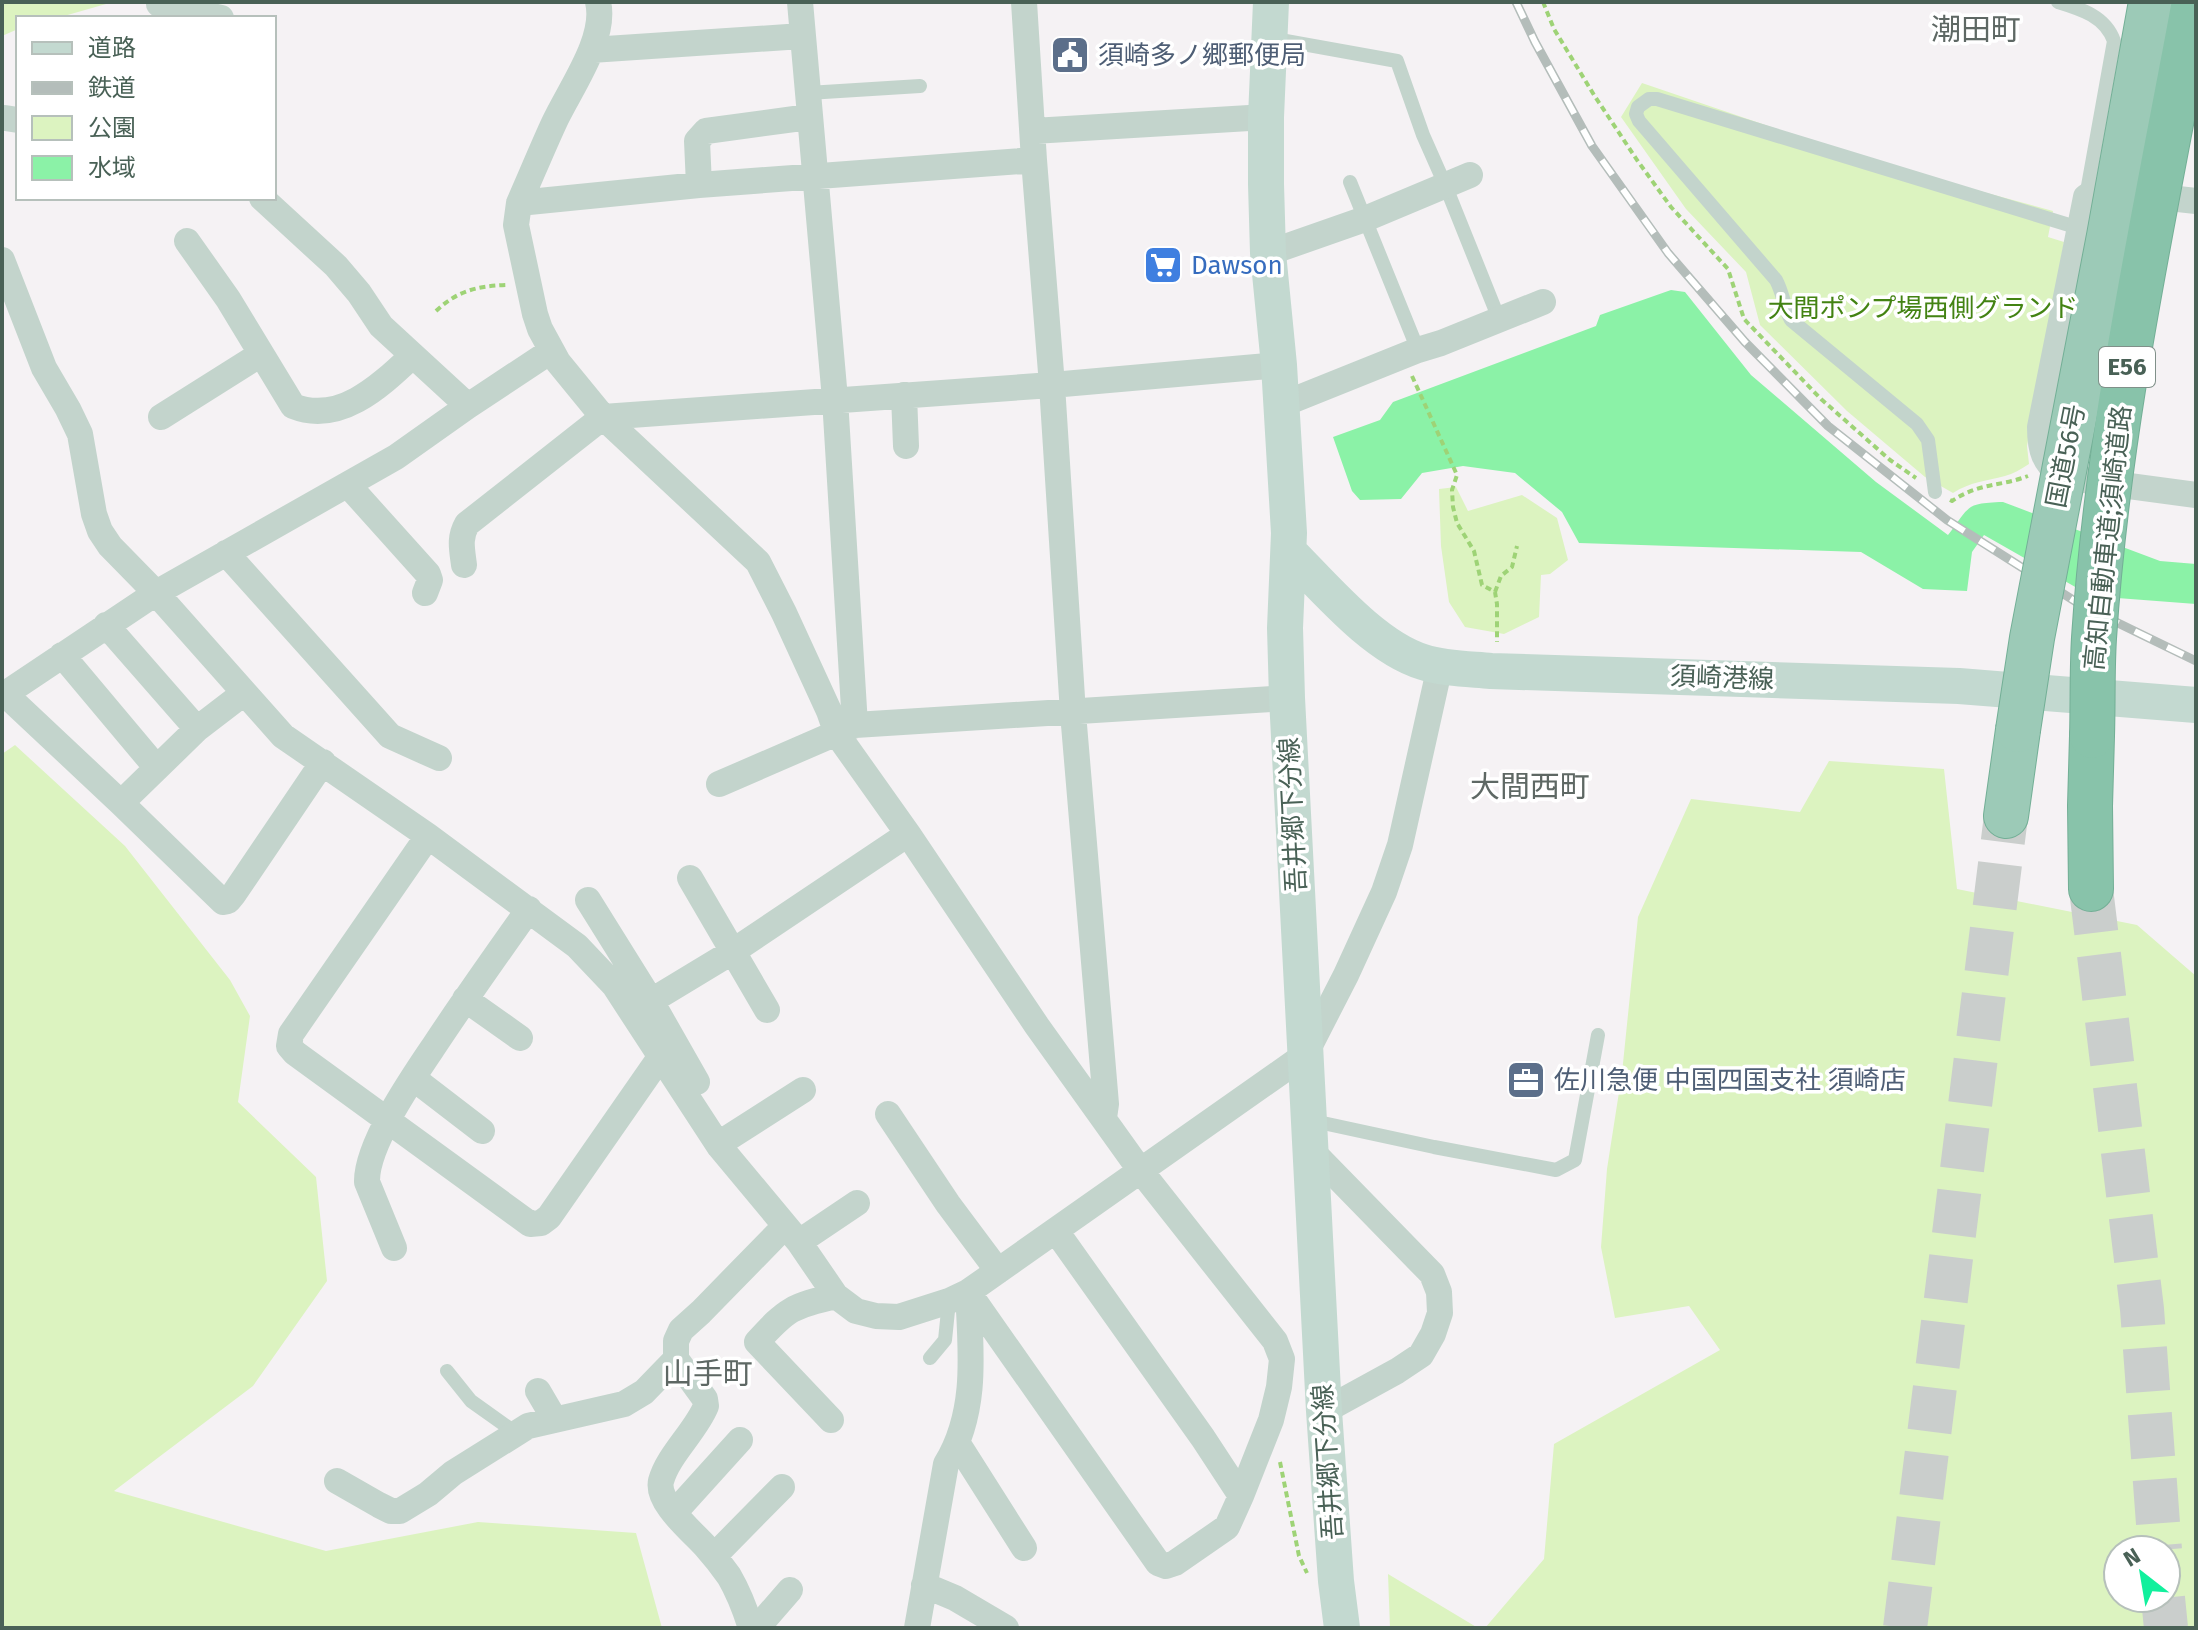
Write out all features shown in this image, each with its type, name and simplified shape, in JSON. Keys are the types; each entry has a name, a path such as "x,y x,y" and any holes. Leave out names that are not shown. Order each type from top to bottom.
{"highway":[{"name":"国道56号","path":"2006,816 2046,556 2151,2"},
{"name":"高知自動車道;須崎道路","path":"2091,889 2094,639 2105,520 2127,364 2194,2"}],"main road":[{"name":"吾井郷下分線","path":"1271,2 1266,117 1268,253 1279,365 1289,552 1285,628 1287,698 1324,1411 1342,1628"},
{"name":"須崎港線","path":"1289,552 1378,637 1400,652 1440,666 1491,671 1959,686 2196,705"}],"street":[{"path":"598,2 598,31 591,50 519,203 516,225 540,329 565,372 603,417 758,562 829,711 846,730 908,834 1037,1026 1140,1170 1275,1341 1282,1359 1271,1420 1227,1527 1175,1563 1166,1566 1158,1563 958,1297"},
{"path":"800,2 835,399 846,730"},
{"path":"1024,2 1073,713 1106,1104 1104,1118"},
{"path":"159,4 212,16"},
{"path":"591,50 802,36"},
{"path":"699,185 697,141 706,131 808,105"},
{"path":"1033,131 1266,117"},
{"path":"519,203 699,185 1034,160"},
{"path":"1268,253 1365,219 1470,175"},
{"path":"2196,201 2097,190 2086,197 2040,427 2040,444 2048,465 2062,477 2196,495"},
{"path":"264,200 336,266 381,326 468,406"},
{"path":"187,241 228,299 293,406 314,412 358,401 378,388 412,356"},
{"path":"2,260 44,368 80,434 94,514 110,546 289,741 529,909 577,946 605,974 836,1296 856,1311 899,1317 958,1297 1305,1055 1346,975 1393,868 1440,666"},
{"path":"1281,405 1413,357 1543,302"},
{"path":"323,762 233,895 223,902 3,695 156,593 396,457 551,351"},
{"path":"161,417 261,354"},
{"path":"464,565 461,535 467,524 603,417 1052,385 1279,365"},
{"path":"904,395 906,446"},
{"path":"348,485 428,574 430,580 425,593"},
{"path":"226,553 390,736 439,758"},
{"path":"106,625 197,729"},
{"path":"62,655 156,767"},
{"path":"121,803 197,729 244,693"},
{"path":"719,784 846,730 1287,698"},
{"path":"651,1001 732,952 908,834"},
{"path":"428,836 291,1034 289,1046 295,1053 530,1224 541,1223 549,1217 661,1056"},
{"path":"690,878 767,1010"},
{"path":"588,900 651,1001 724,1142"},
{"path":"394,1248 367,1182 367,1171 386,1121 465,999 529,909"},
{"path":"465,999 520,1038"},
{"path":"413,1078 482,1131"},
{"path":"724,1142 803,1090"},
{"path":"888,1114 948,1204 998,1271"},
{"path":"1310,1134 1432,1274 1439,1292 1440,1313 1421,1355 1324,1411"},
{"path":"790,1590 754,1628 741,1596 714,1556 674,1513 663,1496 661,1481 706,1406 705,1399 676,1359 676,1341 681,1330 792,1234 857,1203"},
{"path":"1056,1231 1241,1496"},
{"path":"831,1420 757,1342 781,1315 800,1304 836,1296"},
{"path":"917,1628 946,1464 958,1444 972,1378 958,1297"},
{"path":"337,1481 391,1511 400,1511 528,1426 624,1404 644,1392 676,1359"},
{"path":"538,1391 555,1420"},
{"path":"674,1513 740,1440"},
{"path":"958,1444 1024,1548"},
{"path":"714,1556 782,1487"},
{"path":"924,1585 955,1598 1006,1628"}],"lane":[{"path":"2058,2 2091,7 2111,32 2114,41 2086,197"},
{"path":"1269,38 1397,61 1423,135 1499,319"},
{"path":"808,105 920,86"},
{"path":"1935,492 1928,440 1917,424 1791,320 1776,280 1639,121 1636,114 1638,107 1649,99 1657,99 2079,228"},
{"path":"1350,182 1413,357"},
{"path":"1310,1134 1434,1147 1556,1170 1575,1160 1598,1035"},
{"path":"930,1358 945,1340 958,1297"},
{"path":"447,1371 471,1401 516,1433"}],"path":[{"path":"1543,2 1554,29 1637,160 1671,207 1728,269 1744,319 1821,399 1890,460 1952,501 1983,485 2030,476"},
{"path":"436,311 460,292 492,285 529,285"},
{"path":"1413,357 1457,475 1452,490 1457,523 1474,551 1482,585 1495,592"},
{"path":"1491,671 1497,640 1495,592 1501,576 1512,567 1517,546"},
{"path":"1271,1420 1299,1556 1311,1577"}],"green space":[{"path":"2,2 113,2 64,16 16,16 16,30 2,36"},
{"name":"大間ポンプ場西側グランド","path":"1642,83 1880,164 2053,211 2048,237 2064,242 2027,446 2029,464 2011,474 1972,484 1953,493 1925,477 1847,411 1760,325 1746,272 1686,209 1621,117"},
{"path":"1456,487 1468,511 1522,495 1557,518 1568,560 1550,574 1541,575 1539,617 1504,634 1465,627 1449,602 1441,546 1439,489"},
{"path":"15,745 125,846 230,980 250,1016 238,1102 316,1177 327,1281 253,1386 114,1491 326,1551 478,1522 636,1533 662,1628 2,1628 2,754"},
{"path":"1829,761 1944,769 1957,889 2137,925 2196,976 2196,1628 1485,1628 1544,1559 1554,1444 1720,1350 1689,1306 1615,1318 1601,1247 1607,1169 1622,1073 1638,917 1691,799 1800,812"},
{"path":"1388,1574 1478,1628 1390,1628"}],"water":[{"path":"1671,290 1685,292 1751,375 1876,482 1948,535 1974,505 2003,502 2160,561 2196,564 2196,604 2091,596 1984,535 1972,552 1967,591 1923,589 1861,552 1579,543 1562,512 1515,473 1463,466 1422,473 1401,499 1360,500 1352,491 1333,437 1380,420 1393,402 1596,326 1600,315"}],"tunnel":[{"path":"1905,1628 2006,816"},
{"path":"2091,889 2142,1309 2159,1534"},
{"path":"2165,1614 2166,1628"}],"railway":[{"path":"1516,2 1592,146 1668,253 1745,342 1828,426 1947,520 2081,605 2196,661"}],"place":[{"name":"須崎多ノ郷郵便局","path":"1070,55"},
{"name":"Dawson","path":"1163,265"},
{"name":"佐川急便 中国四国支社 須崎店","path":"1526,1080"}],"district":[{"name":"潮田町","path":"1976,30"},
{"name":"大間西町","path":"1530,787"},
{"name":"山手町","path":"708,1374"}]}
